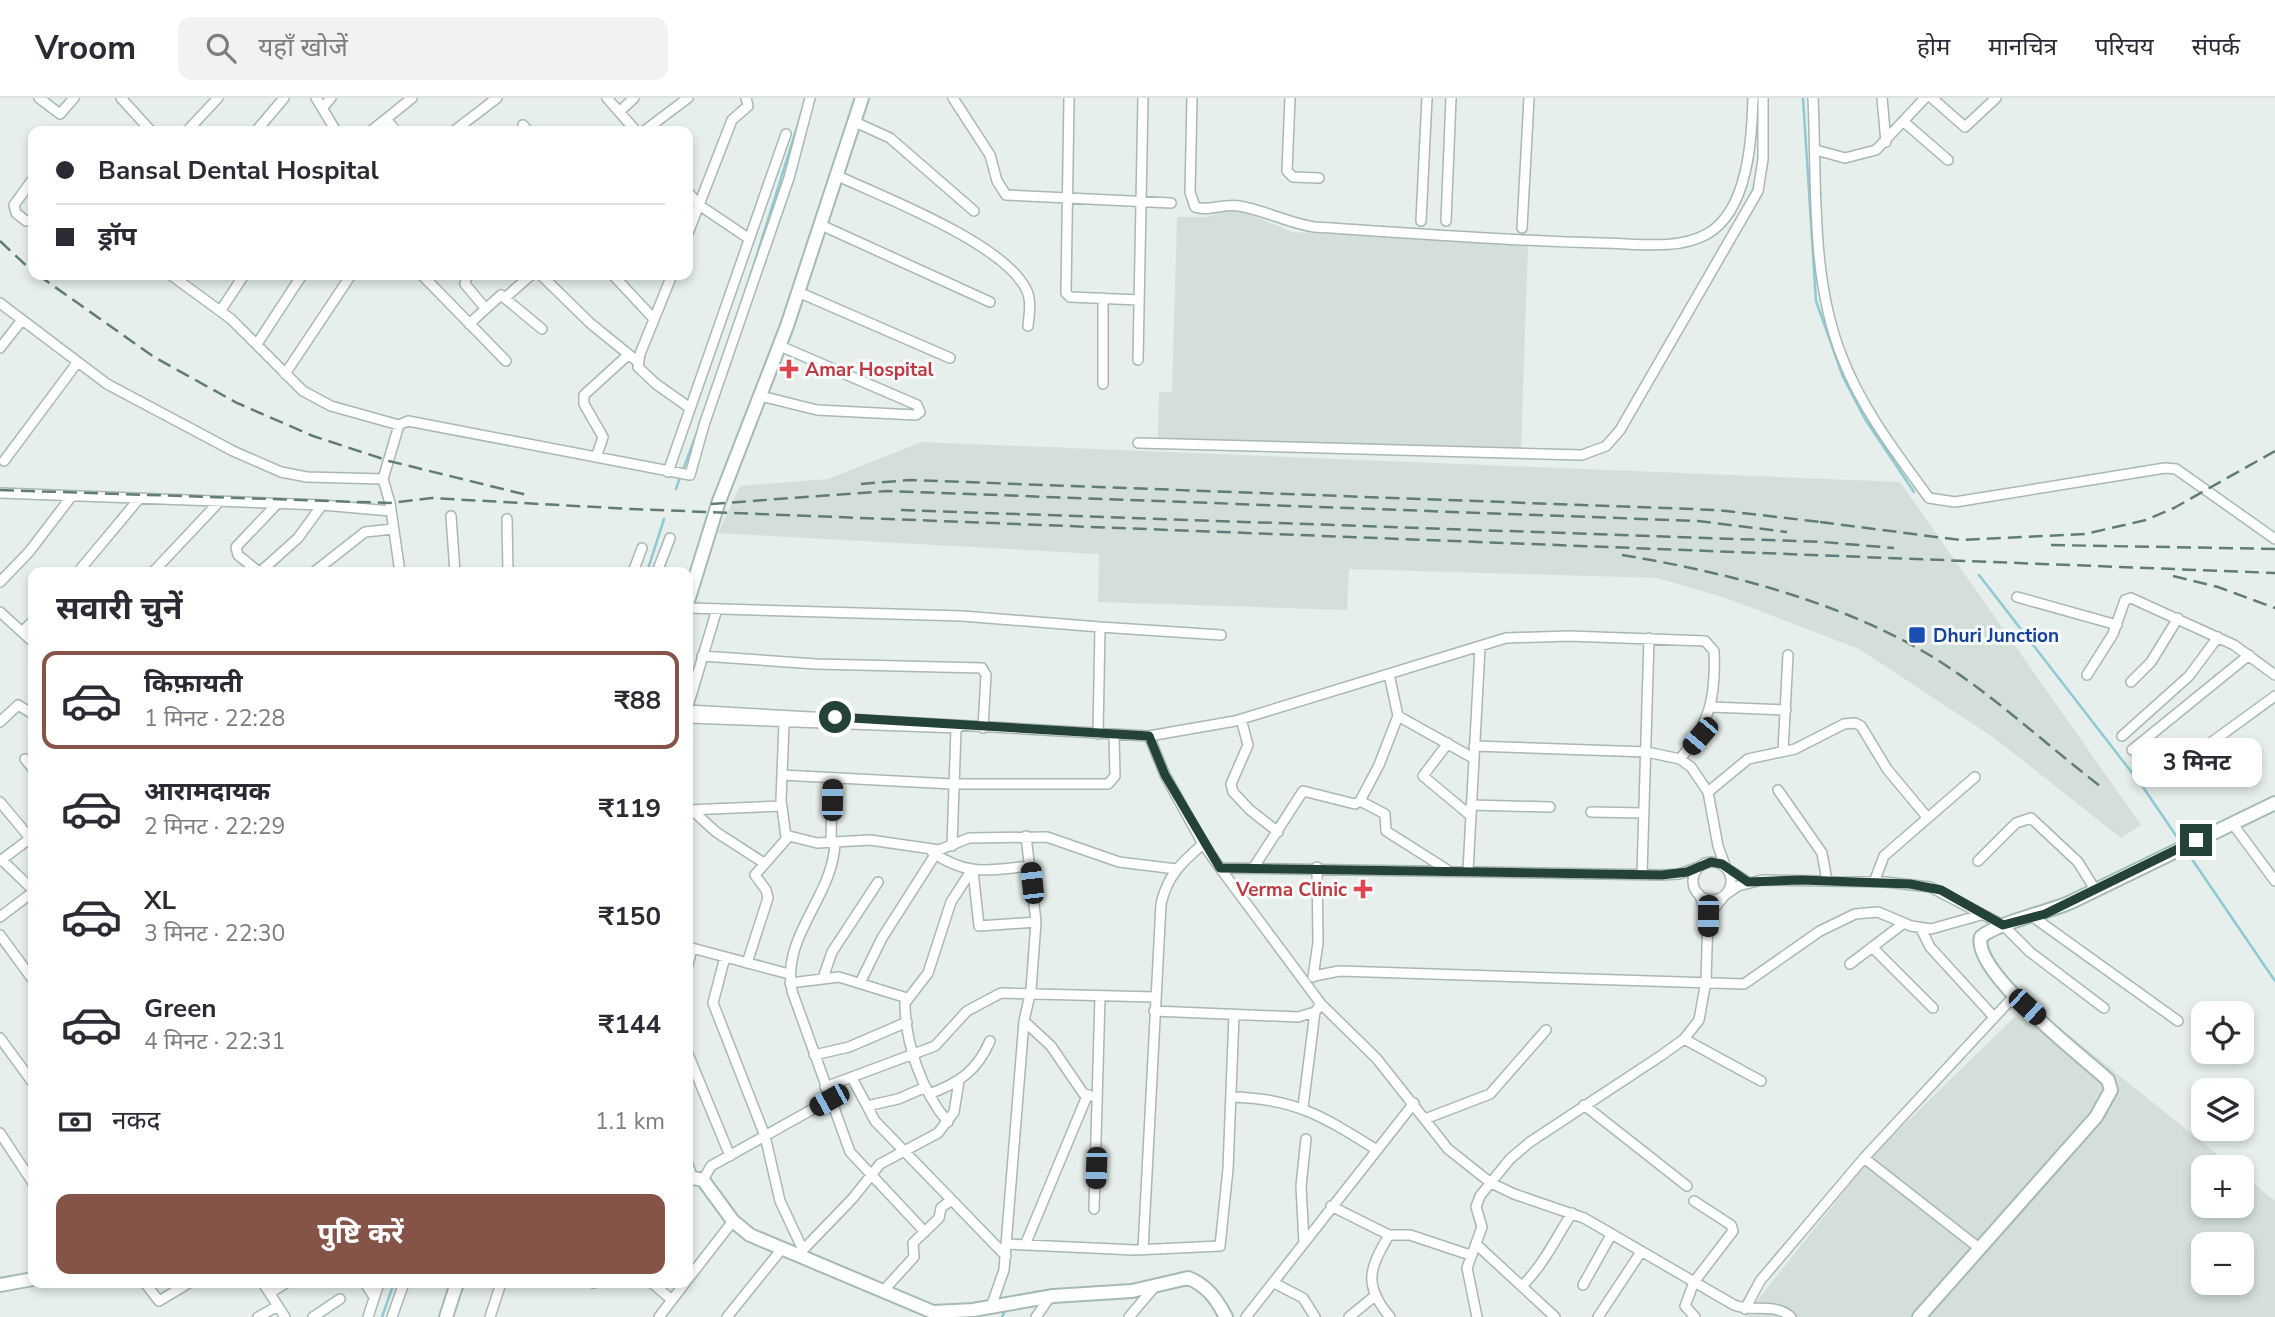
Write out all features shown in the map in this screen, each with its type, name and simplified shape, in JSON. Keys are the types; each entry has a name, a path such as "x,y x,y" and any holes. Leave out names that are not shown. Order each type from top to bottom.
{"street":[{"path":"39,98 60,114 74,98"},
{"path":"121,98 146,126"},
{"path":"192,126 218,98"},
{"path":"260,126 284,98"},
{"path":"316,98 333,126"},
{"path":"322,108 331,98"},
{"path":"378,126 412,98"},
{"path":"461,126 497,98"},
{"path":"607,98 632,126"},
{"path":"619,112 634,98"},
{"path":"651,126 688,98"},
{"path":"693,220 732,120 748,106 746,98"},
{"path":"178,280 221,310 303,391 331,406 400,425 412,421 597,455 687,476 692,474 704,425 766,250 800,143 810,98"},
{"path":"693,585 718,504 780,346 862,98"},
{"path":"953,98 990,155 997,181 1006,195 1171,203"},
{"path":"1069,98 1066,293 1070,297 1139,300"},
{"path":"1138,360 1143,98"},
{"path":"1192,98 1190,192 1195,207 1203,210 1234,205 1294,224 1314,227 1541,241 1661,244 1682,243 1706,235 1730,208 1745,175 1752,141 1752,98"},
{"path":"1290,98 1287,171 1293,177 1320,178"},
{"path":"1421,221 1427,98"},
{"path":"1446,221 1451,98"},
{"path":"1522,228 1529,98"},
{"path":"1138,443 1582,455 1597,452 1620,430 1758,191 1763,159 1763,98"},
{"path":"1813,98 1822,272 1829,312 1842,356 1860,396 1929,498 1955,502 2176,469 2275,540"},
{"path":"1882,98 1886,142"},
{"path":"1816,150 1853,158 1866,155 1886,142 1925,98"},
{"path":"1932,98 1965,127 1996,98"},
{"path":"386,120 391,126"},
{"path":"855,122 890,138 974,211"},
{"path":"1904,122 1948,160"},
{"path":"671,473 690,408 786,134"},
{"path":"838,176 933,220 993,255 1010,269 1028,292 1028,326"},
{"path":"28,186 14,205 16,213 28,221"},
{"path":"693,198 699,205 748,238"},
{"path":"821,225 990,302"},
{"path":"221,310 241,280"},
{"path":"257,344 299,280"},
{"path":"285,374 348,280"},
{"path":"427,280 506,361"},
{"path":"466,280 465,284 485,307"},
{"path":"505,298 525,280"},
{"path":"546,280 590,323 638,362 641,371 690,408"},
{"path":"618,280 654,319"},
{"path":"638,362 670,280"},
{"path":"798,292 950,358"},
{"path":"470,324 497,296 505,298 542,329"},
{"path":"1103,298 1103,384"},
{"path":"0,303 77,363 150,410 281,472 318,479 383,479"},
{"path":"0,348 22,320"},
{"path":"761,396 817,410 916,415 920,412 917,405 780,346"},
{"path":"597,455 603,437 584,404 584,395 628,355"},
{"path":"4,461 77,363"},
{"path":"399,567 383,479 400,425"},
{"path":"0,493 323,505 391,511"},
{"path":"0,582 29,552 71,497"},
{"path":"82,567 138,500"},
{"path":"158,567 218,503"},
{"path":"254,567 238,555 236,548 277,504"},
{"path":"266,567 298,538 323,505"},
{"path":"452,516 454,567"},
{"path":"507,519 508,567"},
{"path":"320,567 365,532 393,529"},
{"path":"659,567 670,538"},
{"path":"635,567 642,548"},
{"path":"2017,597 2117,625"},
{"path":"2087,675 2117,625 2123,604 2128,598 2218,637 2249,655 2275,675"},
{"path":"693,608 962,616 1221,635"},
{"path":"693,689 717,609"},
{"path":"0,612 28,637"},
{"path":"2131,682 2151,662 2178,618"},
{"path":"22,632 28,626"},
{"path":"1098,734 1100,627"},
{"path":"693,708 1149,736 1241,719 1520,636 1695,639 1712,645 1715,660 1711,707 1700,736 1680,759"},
{"path":"2122,736 2175,689 2218,637"},
{"path":"1642,874 1649,638"},
{"path":"1468,871 1480,647"},
{"path":"1783,751 1788,655"},
{"path":"2132,750 2249,655"},
{"path":"702,656 816,664 982,668 986,675 984,728"},
{"path":"1254,867 1305,790 1346,804 1360,801 1379,765 1398,716 1389,674"},
{"path":"2205,747 2275,696"},
{"path":"0,722 18,705 28,711"},
{"path":"1711,707 1786,710"},
{"path":"1398,716 1473,758"},
{"path":"693,718 784,724 956,729 967,727"},
{"path":"1241,719 1248,745 1231,783 1233,792 1250,810 1278,832"},
{"path":"1708,792 1748,759 1807,744 1844,724 1855,723 1861,726 1887,769 1927,817"},
{"path":"747,963 768,898 766,890 755,879 764,863 786,837 782,806 784,724"},
{"path":"952,846 952,784 956,729"},
{"path":"782,775 952,784 1108,784 1115,776 1114,735"},
{"path":"1149,736 1165,775 1203,844 1310,979 1318,1008 1303,1107"},
{"path":"1448,743 1423,776 1471,816"},
{"path":"1474,746 1647,752 1680,759 1691,767 1708,792 1718,846 1731,885 1708,916"},
{"path":"25,759 28,763"},
{"path":"1874,882 1884,856 1975,777"},
{"path":"832,778 833,843 823,888 791,954 789,979 829,1100 850,1152 925,1232"},
{"path":"1778,790 1822,853 1827,881"},
{"path":"1360,801 1385,814 1386,831 1448,869"},
{"path":"0,802 28,833"},
{"path":"1919,1317 2096,1117 2111,1090 2108,1080 2014,995 1986,961 1979,943 1985,933 2003,925 2033,918 2096,891 2171,851 2275,803"},
{"path":"1471,804 1550,807"},
{"path":"693,810 782,806"},
{"path":"1591,812 1644,813"},
{"path":"693,813 716,832 764,863"},
{"path":"1978,861 2016,822 2031,818 2078,862 2096,891"},
{"path":"2232,823 2275,881"},
{"path":"860,983 882,938 931,852 969,838 1026,836 1057,839 1119,862 1176,869"},
{"path":"990,1307 1002,1282 1006,1256 1024,1021 1030,995 1036,922 1026,836"},
{"path":"786,837 833,843 870,840 931,852 972,871 1030,866"},
{"path":"28,840 1,860 28,886"},
{"path":"1143,1250 1161,904 1167,881 1203,844"},
{"path":"1477,1317 1468,1278 1470,1255 1482,1227 1476,1202 1519,1150 1684,1038 1699,1020 1706,981 1708,916 1694,877 1718,846"},
{"path":"1220,868 1317,867 1679,874 1717,862 1748,882"},
{"path":"1310,979 1318,943 1317,867"},
{"path":"972,871 979,926 1036,922"},
{"path":"948,1122 928,1090 914,1053 907,1022 907,998 928,974 951,902 972,871"},
{"path":"1679,874 1709,900 1726,895 1748,882 1874,882 1910,884 1941,890 1980,915 2003,925 2030,952 2104,1008"},
{"path":"823,978 832,951 878,883"},
{"path":"0,917 28,895"},
{"path":"1310,979 1339,971 1749,983 1820,931 1855,914 1878,912 1921,929 1939,928 1980,915"},
{"path":"2033,918 2178,1021"},
{"path":"1850,964 1904,923"},
{"path":"1921,929 1930,947 1994,1017"},
{"path":"0,935 28,973"},
{"path":"1872,947 1933,1008"},
{"path":"693,949 747,963 789,979 839,977 907,998"},
{"path":"725,957 713,1003 765,1136 780,1201 800,1253"},
{"path":"825,1087 940,1043 967,1011 997,995 1155,998"},
{"path":"1745,1309 1760,1281 1864,1158 2014,995"},
{"path":"1094,1209 1092,1096 1100,997"},
{"path":"1154,1012 1298,1017 1318,1008"},
{"path":"1318,1008 1370,1051 1448,1149 1491,1182 1525,1198 1572,1213 1745,1309 1772,1308 1791,1317"},
{"path":"1007,1244 1143,1250 1212,1249 1222,1244 1234,1015"},
{"path":"1024,1021 1051,1046 1092,1096"},
{"path":"814,1055 849,1046 907,1022"},
{"path":"1424,1119 1490,1094 1546,1030"},
{"path":"0,1038 28,1076"},
{"path":"1684,1038 1761,1081"},
{"path":"867,1106 960,1081 976,1066 990,1041"},
{"path":"693,1066 730,1156"},
{"path":"852,1078 875,1121 1006,1256"},
{"path":"800,1253 880,1164 932,1138 948,1122 954,1112 960,1081"},
{"path":"1025,1245 1092,1096"},
{"path":"1231,1097 1270,1099 1303,1107 1377,1150"},
{"path":"829,1100 694,1178 733,1221 750,1235 781,1250 800,1253 935,1315 1050,1297 1110,1294 1178,1279 1196,1281 1215,1298 1220,1315"},
{"path":"1246,1317 1414,1103"},
{"path":"1584,1105 1687,1186"},
{"path":"0,1133 28,1175"},
{"path":"1304,1243 1301,1186 1306,1139"},
{"path":"1864,1158 1979,1248"},
{"path":"884,1290 914,1257 912,1245 939,1218 941,1208 951,1200"},
{"path":"1694,1201 1731,1225 1733,1231 1694,1282 1685,1306 1696,1317"},
{"path":"1331,1206 1389,1235 1410,1235 1470,1255"},
{"path":"1522,1285 1541,1266 1548,1248 1572,1213"},
{"path":"693,1273 733,1221"},
{"path":"1389,1235 1370,1271 1376,1294 1390,1317"},
{"path":"1583,1285 1611,1235"},
{"path":"1476,1244 1555,1317"},
{"path":"732,1316 781,1250"},
{"path":"1598,1317 1641,1252"},
{"path":"0,1285 28,1280"},
{"path":"1129,1317 1158,1283"},
{"path":"1274,1283 1303,1298 1310,1315"},
{"path":"149,1288 159,1301 181,1288"},
{"path":"266,1288 285,1317"},
{"path":"270,1293 278,1288"},
{"path":"368,1288 374,1297"},
{"path":"368,1317 377,1288"},
{"path":"392,1317 402,1288"},
{"path":"446,1317 455,1288"},
{"path":"490,1317 499,1288"},
{"path":"658,1288 672,1300"},
{"path":"659,1317 681,1288"},
{"path":"1349,1317 1376,1294"},
{"path":"1036,1317 1050,1297"},
{"path":"313,1317 340,1299"},
{"path":"258,1317 278,1306"}],"shaded area":[{"path":"1222,211 1244,212 1292,232 1528,245 1521,449 1158,439 1159,392 1172,392 1177,217 1208,217"},
{"name":"Dhuri Junction","path":"922,442 1900,482 2141,825 2121,838 1993,737 1859,649 1726,598 1657,578 1349,569 1347,610 1098,602 1099,554 718,533 740,486 828,479"},
{"path":"2029,1003 2191,1133 2191,1141 2201,1141 2218,1155 2191,1155 2191,1218 2254,1218 2254,1184 2275,1201 2275,1317 1744,1317 1873,1155"}],"waterway":[{"path":"1803,98 1816,301 1843,377 1865,419 1914,492"},
{"path":"740,309 803,108"},
{"path":"683,470 699,427"},
{"path":"676,489 680,477"},
{"path":"649,567 664,519"},
{"path":"1979,575 2143,787 2181,843"},
{"path":"2187,852 2275,981"},
{"path":"382,1317 392,1288"},
{"path":"1002,1317 1005,1311"}],"railway":[{"path":"0,241 28,267"},
{"path":"45,280 154,357 237,403 313,436 389,461 527,495"},
{"path":"1820,522 1960,540 2085,534 2146,520 2174,508 2275,451"},
{"path":"861,484 910,480 1717,510 1829,523"},
{"path":"0,490 390,503 432,498 631,509 2275,573"},
{"path":"711,504 887,491 1698,521 1787,532"},
{"path":"901,510 1823,542 1894,548"},
{"path":"2051,545 2275,549"},
{"path":"1622,555 1700,570 1778,590 1891,634 1949,667 2100,786"},
{"path":"2173,576 2218,587 2275,608"}],"place":[{"name":"Amar Hospital","path":"789,369"},
{"name":"Dhuri Junction","path":"1917,635"},
{"name":"Verma Clinic","path":"1363,889"}],"route":[{"path":"835,717 1149,736 1165,775 1203,844 1220,868 1448,869 1662,875 1679,874 1706,863 1717,862 1748,882 1856,881 1930,887 1941,890 1973,911 2003,925 2045,914 2196,840"}]}
